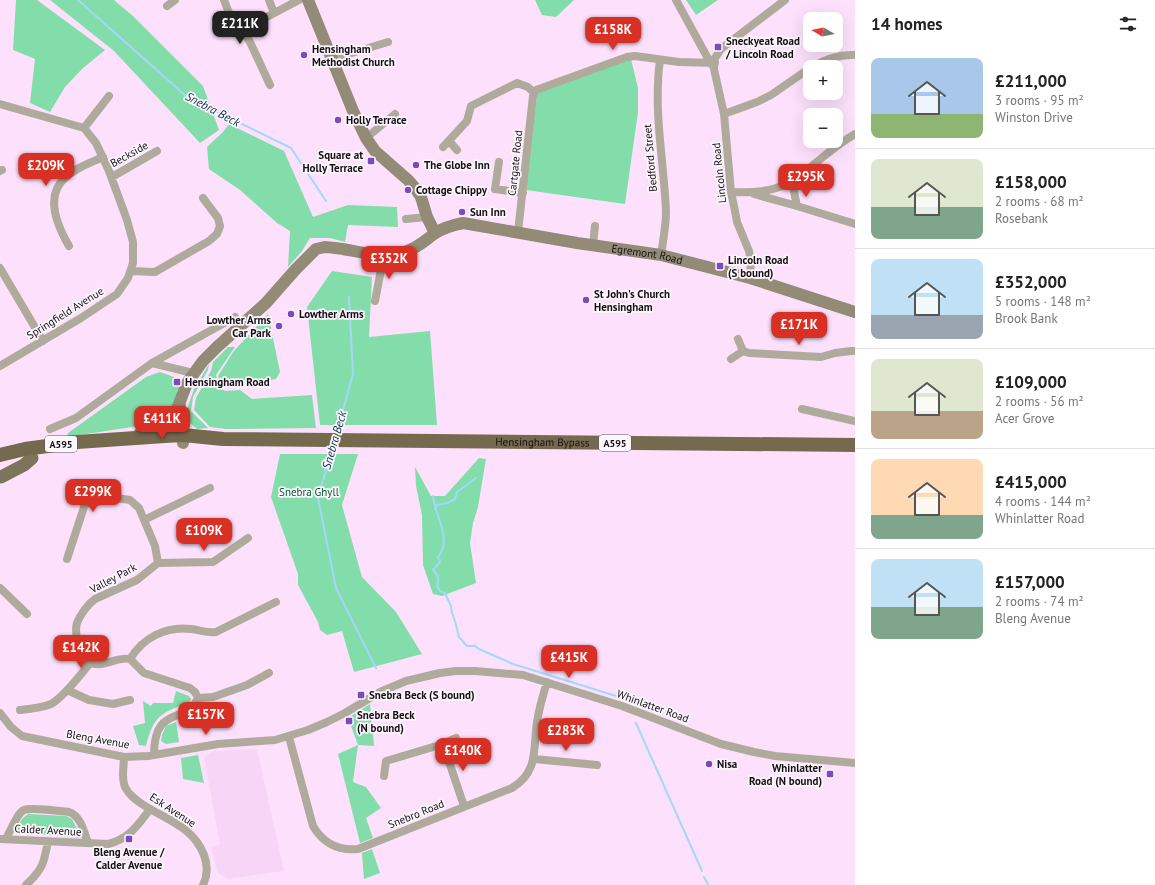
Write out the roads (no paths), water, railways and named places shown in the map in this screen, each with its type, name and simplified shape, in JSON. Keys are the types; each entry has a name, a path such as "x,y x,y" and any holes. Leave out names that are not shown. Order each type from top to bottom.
{"highway":[{"name":"Hensingham Bypass","path":"180,438 855,445"},
{"name":"A595","path":"1,465 77,442 180,438"},
{"name":"A595","path":"1,465 32,458 180,438"}],"main road":[{"path":"308,0 366,138 375,151 415,188 421,198 427,217 435,233"},
{"name":"Egremont Road","path":"174,417 187,382 203,361 266,303 316,249 325,246 384,254 404,252 421,245 435,233 453,225 463,223 661,255 750,278 855,312"},
{"path":"180,402 180,438"},
{"path":"174,417 180,438"},
{"path":"114,440 159,429 170,422 174,417"}],"street":[{"path":"168,6 175,0"},
{"path":"224,0 233,23 242,30 250,42 270,85"},
{"path":"269,0 274,13"},
{"path":"242,30 298,0"},
{"path":"676,0 713,64"},
{"path":"713,64 720,49 785,0"},
{"path":"332,59 388,42"},
{"path":"827,60 846,55 855,55"},
{"path":"443,147 467,121 471,106 517,83 528,87 534,94 536,90 548,84 620,59 635,56 660,60 713,64"},
{"name":"Bedford Street","path":"660,60 657,90 658,121 666,211 661,255"},
{"name":"Lincoln Road","path":"713,64 724,114 732,192 737,222 749,251 751,261 750,278"},
{"path":"724,114 771,96 803,73"},
{"name":"Cartgate Road","path":"518,232 534,94"},
{"path":"0,104 84,128 109,96"},
{"path":"366,138 395,114"},
{"name":"Springfield Avenue","path":"0,366 43,341 117,294 131,271 133,263 133,242 127,220 112,176 96,143 84,128"},
{"path":"751,193 775,188 792,182 833,149 855,134"},
{"path":"449,141 457,150"},
{"name":"Beckside","path":"112,176 157,151"},
{"path":"69,246 61,232 55,213 55,192 64,178 80,168 103,157"},
{"path":"498,162 495,189 523,193"},
{"path":"792,182 797,206"},
{"path":"732,192 751,193 855,224"},
{"path":"131,271 155,272 209,241 217,234 220,226 218,218 203,198"},
{"path":"406,219 427,217"},
{"path":"593,244 595,226"},
{"path":"375,302 384,254"},
{"path":"0,268 43,341"},
{"path":"50,429 76,418 152,363 235,318"},
{"path":"738,339 744,351 749,353 821,357 855,351"},
{"path":"732,359 744,351"},
{"path":"152,363 194,373"},
{"path":"802,409 855,421"},
{"path":"144,520 210,488"},
{"path":"67,560 85,504 116,498 130,500 139,508 155,546 158,563 213,562 248,538"},
{"name":"Valley Park","path":"90,663 82,655 76,628 77,622 89,603 136,580 158,563"},
{"path":"0,588 27,614"},
{"path":"130,659 139,646 154,635 184,629 208,633 216,632 265,603 276,602"},
{"path":"20,710 32,709 52,703 67,690 90,663 101,664 121,659 130,659 144,673 190,688 195,692 198,698"},
{"name":"Whinlatter Road","path":"290,737 339,716 380,692 406,681 424,676 456,671 475,671 523,675 622,706 722,744 741,749 775,756 855,763"},
{"path":"198,698 213,697 247,685 269,673"},
{"name":"Snebro Road","path":"290,737 313,826 322,840 333,846 342,849 358,849 512,788 518,784 527,774 534,759 539,712 546,682"},
{"path":"67,690 90,700 113,704 130,700"},
{"path":"154,755 155,737 161,724 167,719 190,708 195,704 198,698"},
{"name":"Bleng Avenue","path":"0,713 16,732 22,736 124,757 154,755 218,744 275,740 290,737"},
{"path":"384,776 386,762 443,744 456,738"},
{"path":"443,744 464,806"},
{"name":"Esk Avenue","path":"124,757 124,786 129,794 150,809 190,832 196,840 202,850 208,868 203,885"},
{"path":"534,759 597,765"},
{"name":"Calder Avenue","path":"3,839 20,814 24,810 31,809 69,812 74,814 78,818 88,843"},
{"name":"Calder Avenue","path":"3,839 108,844 124,838 136,828 150,809"},
{"path":"26,885 37,875 41,868 48,841"}],"waterway":[{"name":"Snebra Beck","path":"78,0 187,97 291,148 326,201"},
{"name":"Snebra Beck","path":"336,435 353,374 349,297"},
{"name":"Snebra Beck","path":"333,445 318,498 336,588 376,668"},
{"path":"435,509 437,505 447,503 455,499 457,492 476,478"},
{"path":"433,496 444,536 444,543 438,557 440,562 433,570 438,577 437,586 440,591 445,593 451,606 459,637 467,646 475,646 513,664 629,700 629,702"},
{"path":"636,723 702,871"},
{"path":"704,877 708,885"}],"place":[{"name":"Sneckyeat Road / Lincoln Road","path":"718,47"},
{"name":"Hensingham Methodist Church","path":"304,55"},
{"name":"Holly Terrace","path":"338,120"},
{"name":"Square at Holly Terrace","path":"371,161"},
{"name":"The Globe Inn","path":"416,165"},
{"name":"Cottage Chippy","path":"408,190"},
{"name":"Sun Inn","path":"462,212"},
{"name":"Lincoln Road (S bound)","path":"720,266"},
{"name":"St John's Church Hensingham","path":"586,300"},
{"name":"Lowther Arms","path":"291,314"},
{"name":"Lowther Arms Car Park","path":"279,326"},
{"name":"Hensingham Road","path":"177,382"},
{"name":"Snebra Beck (S bound)","path":"361,695"},
{"name":"Snebra Beck (N bound)","path":"349,721"},
{"name":"Nisa","path":"709,764"},
{"name":"Whinlatter Road (N bound)","path":"830,774"},
{"name":"Bleng Avenue / Calder Avenue","path":"129,839"}],"park label":[{"name":"Snebra Ghyll","path":"309,492"}]}
